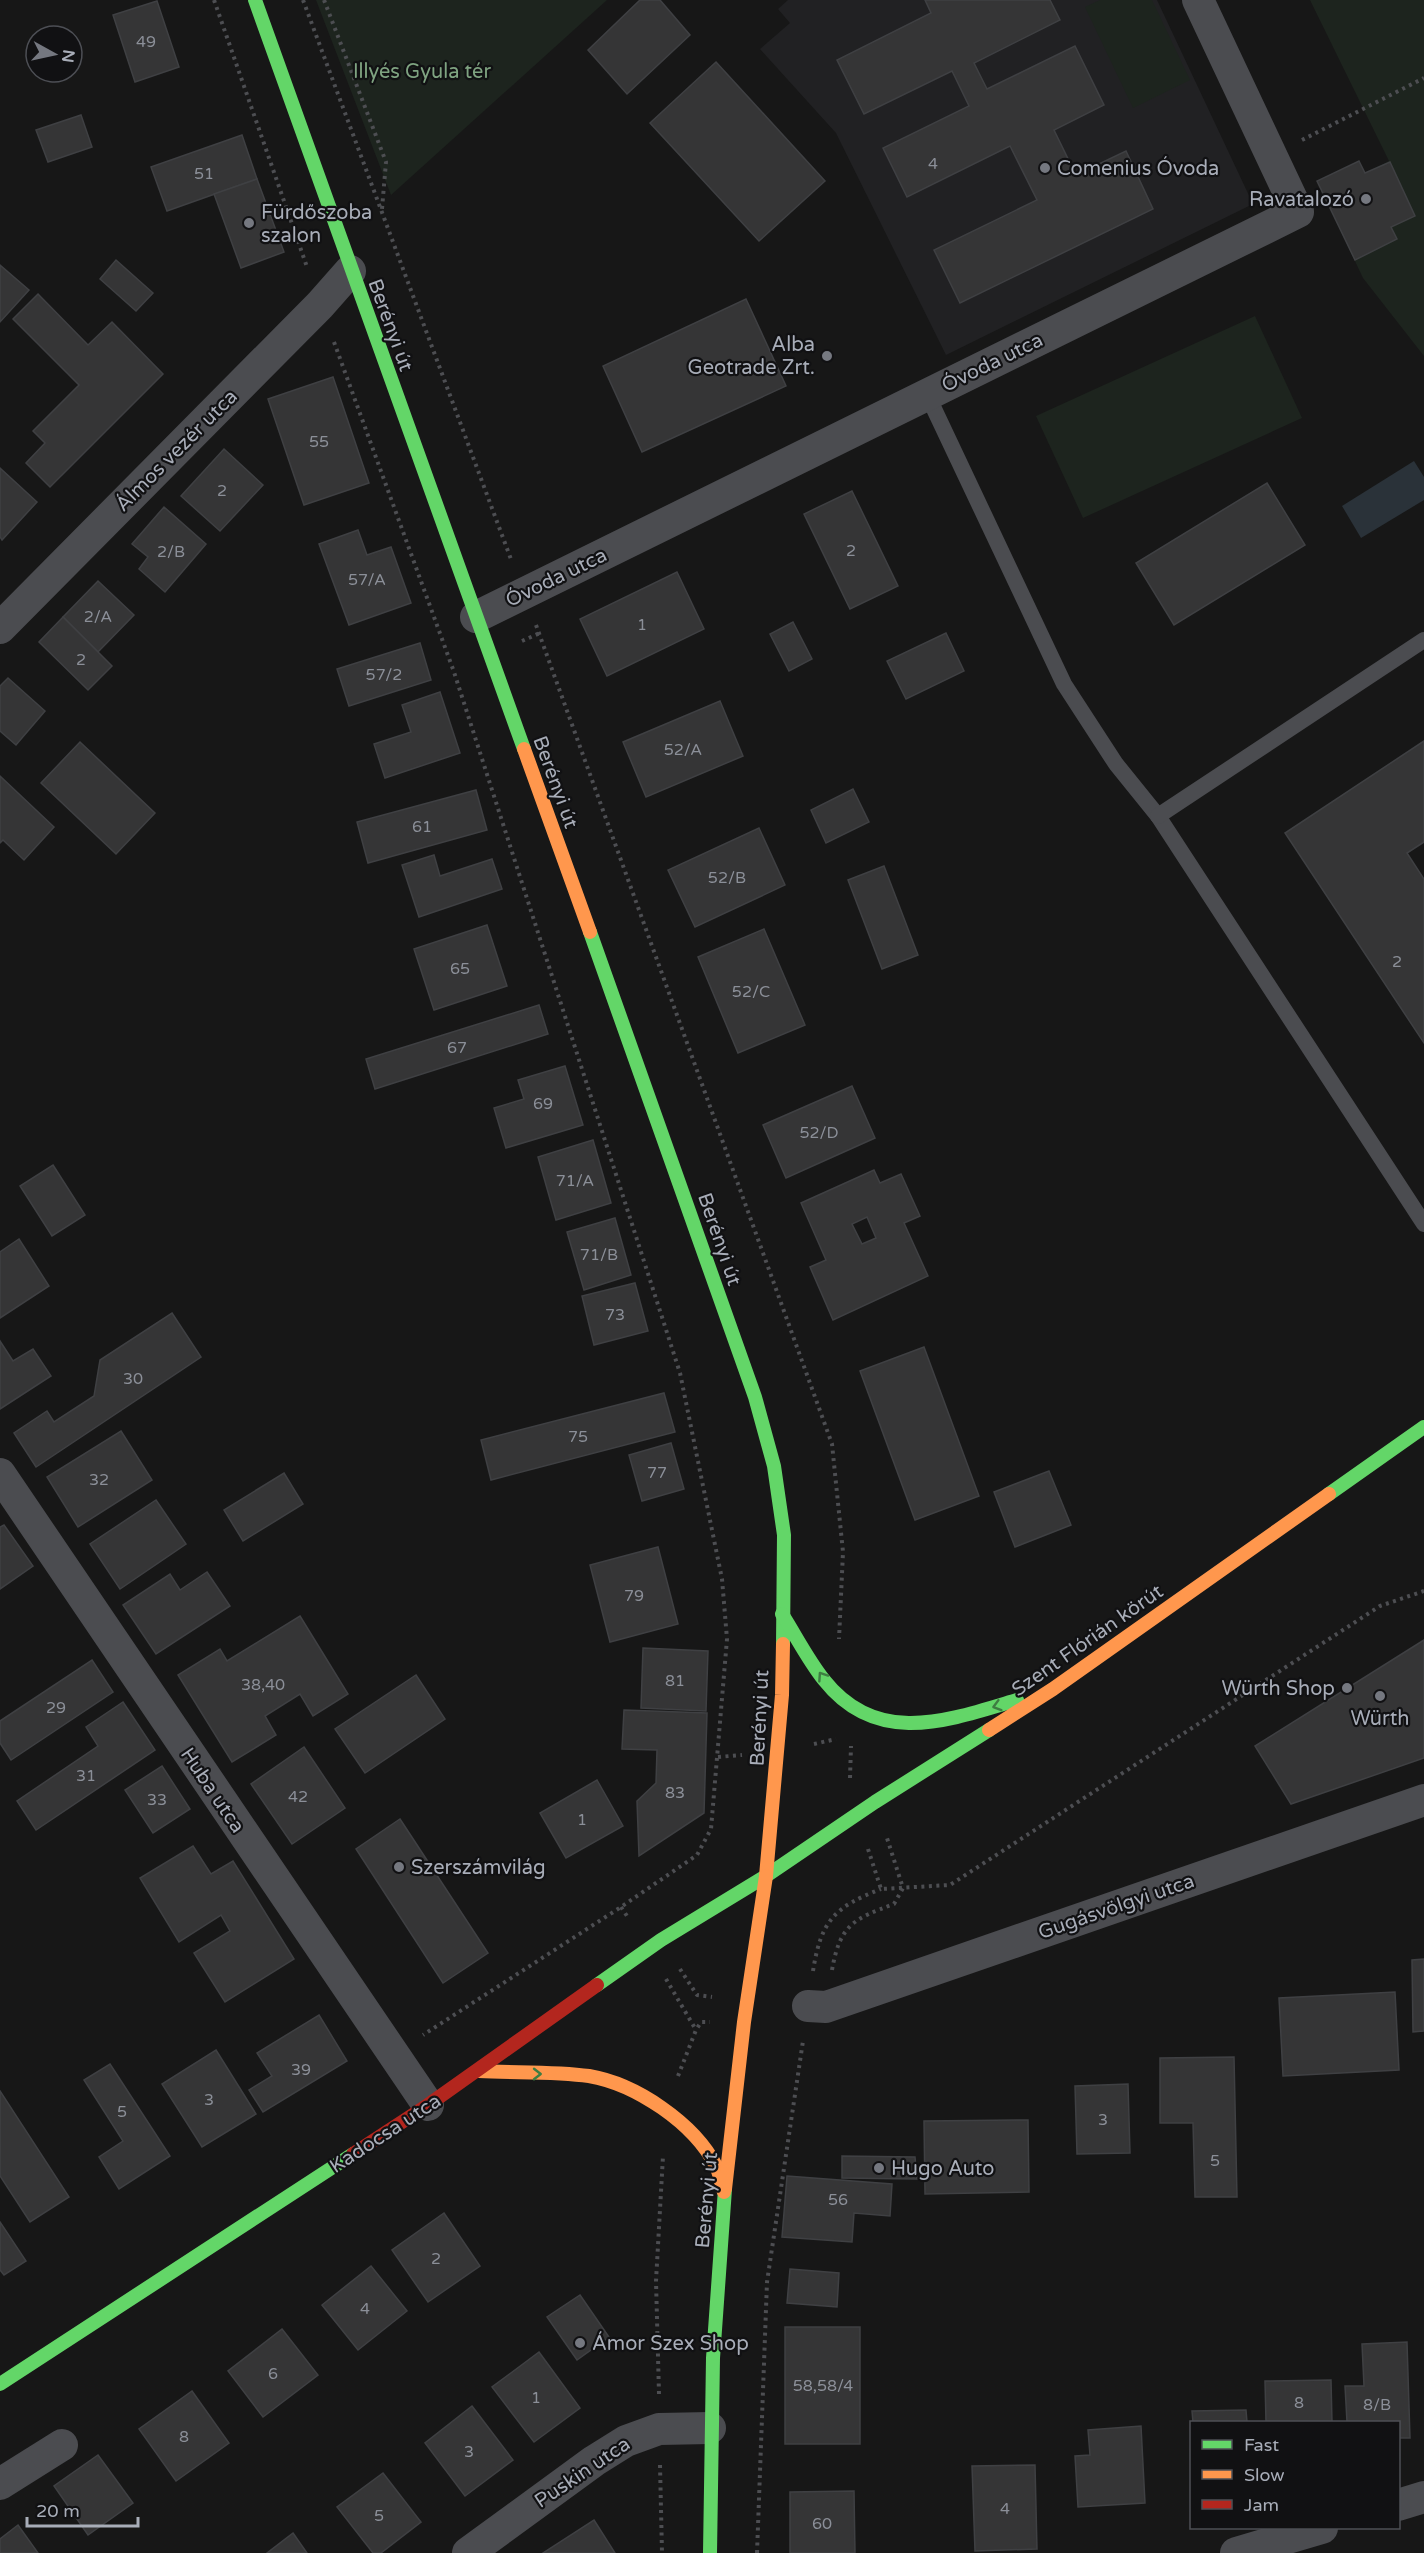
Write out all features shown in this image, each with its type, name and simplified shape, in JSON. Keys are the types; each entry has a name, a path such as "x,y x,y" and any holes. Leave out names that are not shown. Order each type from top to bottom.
{"main road":[{"name":"Berényi út","path":"255,0 350,271 755,1397 774,1466 784,1535 781,1706 766,1876 747,2001 724,2194 710,2428 710,2553"},
{"name":"Szent Flórián körút","path":"766,1876 1053,1689 1424,1427"},
{"path":"782,1614 824,1681 841,1699 860,1712 880,1721 902,1726 948,1720 1053,1689"},
{"name":"Kadocsa utca","path":"0,2384 479,2071 661,1940 766,1876"},
{"path":"479,2071 589,2076 620,2085 649,2099 675,2117 698,2140 716,2166 724,2194"}],"street":[{"name":"Óvoda utca","path":"476,617 1298,212 1198,0"},
{"name":"Álmos vezér utca","path":"0,628 320,305 350,271"},
{"name":"Huba utca","path":"0,1474 428,2105"},
{"name":"Gugásvölgyi utca","path":"808,2006 826,2007 1424,1800"},
{"name":"Puskin utca","path":"468,2553 594,2461 626,2441 659,2429 710,2428"},
{"path":"0,2484 62,2445"},
{"path":"1400,2504 1424,2497"},
{"path":"1236,2553 1319,2529"}],"lane":[{"path":"927,394 1064,684 1116,764 1158,816 1424,1224"},
{"path":"1158,816 1424,640"}],"path":[{"path":"303,0 524,593 832,1444 843,1552 839,1650"},
{"path":"324,0 386,162 381,213"},
{"path":"1272,156 1424,78"},
{"path":"392,2055 638,1896 697,1854 711,1829 727,1639 722,1580 680,1373 454,672"},
{"path":"757,2553 767,2282 784,2182 818,1941 827,1923 855,1899 881,1889 950,1885 1380,1606 1424,1591"},
{"path":"850,1778 852,1735"},
{"path":"809,1745 841,1738"},
{"path":"718,1757 753,1754"},
{"path":"857,1815 881,1889"},
{"path":"638,1896 661,1940 697,1995 747,2001"}],"shaded area":[{"name":"Comenius Óvoda","path":"788,0 1157,0 1253,204 946,355 836,133 760,49 790,23 778,9"},
{"path":"1414,461 1424,477 1424,500 1361,538 1342,506"}],"green space":[{"name":"Illyés Gyula tér","path":"316,0 607,0 391,195"},
{"path":"1100,0 1152,0 1190,80 1133,108 1085,7"},
{"path":"1310,0 1424,0 1424,356 1363,278 1317,181 1359,161 1365,173 1389,161"},
{"path":"1255,316 1302,418 1083,518 1036,416"}],"building":[{"path":"640,0 660,0 690,35 627,94 588,50"},
{"path":"925,0 1050,0 1060,20 974,63 987,89 1075,46 1104,105 1054,130 1076,175 1126,151 1153,209 960,303 934,250 1037,200 1010,146 907,197 883,148 969,106 952,71 864,114 837,60 931,13"},
{"path":"157,1 179,67 135,82 113,15"},
{"path":"716,62 825,181 759,241 650,123"},
{"path":"81,115 92,147 48,162 36,130"},
{"path":"242,135 257,179 167,211 151,167"},
{"name":"Ravatalozó","path":"1359,161 1365,173 1390,162 1415,216 1391,227 1397,239 1355,260 1317,181"},
{"name":"Fürdőszoba szalon","path":"257,179 284,252 241,268 214,194"},
{"path":"116,260 153,293 136,311 100,279"},
{"path":"0,265 29,290 0,322"},
{"path":"38,294 88,345 112,322 163,374 50,487 26,463 45,443 33,431 79,385 13,319"},
{"path":"746,299 786,386 642,452 603,366"},
{"path":"333,377 369,483 304,505 268,399"},
{"path":"224,449 263,485 220,531 181,496"},
{"path":"0,468 37,502 2,540 0,537"},
{"path":"1267,483 1305,545 1174,625 1136,563"},
{"path":"852,491 898,586 850,609 804,514"},
{"path":"164,507 206,544 165,592 139,569 148,557 132,544"},
{"path":"358,530 367,555 391,547 411,603 349,625 319,544"},
{"path":"677,572 704,629 607,676 580,619"},
{"path":"98,581 134,615 98,652 63,617"},
{"path":"63,617 112,666 88,690 39,642"},
{"path":"793,622 812,659 789,671 770,634"},
{"path":"946,633 964,671 906,699 887,661"},
{"path":"420,643 431,680 349,706 337,669"},
{"path":"8,678 45,711 16,745 0,731 0,686"},
{"path":"440,692 460,753 385,778 374,744 411,732 402,705"},
{"path":"720,701 743,756 646,797 623,742"},
{"path":"1424,741 1424,842 1407,853 1424,879 1424,1043 1285,833"},
{"path":"80,742 155,813 116,854 41,783"},
{"path":"0,776 54,827 24,860 3,840 0,843"},
{"path":"853,789 869,822 826,843 811,810"},
{"path":"476,790 487,830 368,863 357,822"},
{"path":"759,828 785,885 695,927 668,870"},
{"path":"434,855 440,876 492,859 502,889 419,917 402,865"},
{"path":"884,866 918,955 882,969 848,880"},
{"path":"487,925 507,986 434,1010 414,949"},
{"path":"764,929 805,1025 738,1053 698,957"},
{"path":"539,1005 548,1034 375,1089 366,1059"},
{"path":"565,1066 583,1125 506,1148 494,1108 524,1099 518,1080"},
{"path":"852,1086 875,1138 786,1178 763,1125"},
{"path":"593,1140 611,1203 556,1220 538,1157"},
{"path":"53,1165 85,1215 52,1236 20,1186"},
{"path":"874,1170 880,1183 901,1174 920,1216 904,1223 928,1276 833,1320 810,1267 826,1260 801,1203","holes":["867,1217 876,1238 862,1244 852,1224"]},
{"path":"615,1218 631,1275 584,1290 567,1232"},
{"path":"19,1239 49,1286 0,1318 0,1252"},
{"path":"635,1283 648,1331 594,1345 582,1296"},
{"path":"172,1313 201,1357 36,1467 14,1433 47,1411 54,1422 94,1396 100,1360"},
{"path":"0,1341 13,1361 33,1349 51,1376 0,1409"},
{"path":"924,1347 979,1496 915,1520 860,1371"},
{"path":"664,1393 675,1432 491,1480 481,1440"},
{"path":"121,1431 152,1480 78,1527 47,1477"},
{"path":"671,1443 684,1489 642,1501 629,1455"},
{"path":"1049,1471 1071,1525 1015,1547 994,1492"},
{"path":"284,1473 303,1504 243,1541 224,1510"},
{"path":"156,1500 186,1544 120,1589 90,1544"},
{"path":"4,1525 33,1566 0,1589 0,1527"},
{"path":"658,1547 678,1624 610,1642 590,1565"},
{"path":"207,1572 230,1606 156,1654 123,1605 170,1574 180,1590"},
{"path":"300,1616 348,1694 313,1716 300,1694 265,1716 276,1735 232,1762 178,1675 220,1649 227,1661"},
{"path":"1424,1640 1424,1758 1291,1804 1255,1746"},
{"path":"643,1648 708,1651 706,1711 641,1708"},
{"path":"92,1660 113,1692 11,1760 0,1743 0,1721"},
{"path":"416,1675 445,1719 365,1773 335,1729"},
{"path":"123,1702 155,1750 36,1830 17,1801 98,1746 86,1727"},
{"path":"624,1710 707,1713 704,1813 639,1856 637,1801 656,1783 657,1750 622,1749"},
{"path":"304,1747 345,1808 292,1844 251,1784"},
{"path":"162,1766 190,1809 153,1833 125,1790"},
{"path":"597,1780 623,1826 566,1858 540,1813"},
{"path":"400,1819 488,1953 443,1983 356,1849"},
{"path":"193,1846 211,1874 233,1861 294,1959 225,2002 194,1953 230,1931 221,1915 179,1942 140,1878"},
{"path":"1424,1959 1424,2031 1413,2032 1412,1960"},
{"path":"1395,1992 1399,2070 1283,2076 1279,1998"},
{"path":"319,2015 347,2061 263,2112 249,2090 272,2076 257,2053"},
{"path":"216,2050 256,2114 202,2147 162,2084"},
{"path":"1234,2057 1237,2197 1195,2197 1193,2123 1160,2123 1160,2058"},
{"path":"110,2064 170,2156 119,2189 99,2157 123,2141 84,2080"},
{"path":"1128,2084 1130,2153 1077,2154 1075,2086"},
{"path":"0,2091 69,2197 30,2222 0,2176"},
{"path":"1028,2120 1029,2192 925,2194 924,2121"},
{"name":"Hugo Auto","path":"842,2156 915,2157 917,2179 842,2178"},
{"path":"787,2176 892,2184 890,2216 854,2213 852,2242 782,2237"},
{"path":"444,2213 480,2266 428,2302 392,2250"},
{"path":"0,2222 26,2261 4,2275 0,2270"},
{"path":"371,2266 407,2311 358,2350 322,2305"},
{"path":"790,2269 839,2273 837,2307 787,2303"},
{"path":"580,2295 609,2337 577,2360 547,2317"},
{"path":"785,2327 860,2327 860,2444 785,2444"},
{"path":"282,2329 318,2375 263,2417 228,2371"},
{"path":"1407,2342 1410,2438 1400,2438 1400,2421 1347,2421 1345,2386 1364,2386 1362,2344"},
{"path":"539,2352 580,2408 534,2442 492,2387"},
{"path":"1331,2380 1332,2421 1266,2421 1265,2381"},
{"path":"192,2391 229,2443 176,2481 139,2429"},
{"path":"472,2406 513,2460 465,2496 425,2443"},
{"path":"1246,2410 1247,2421 1193,2421 1192,2411"},
{"path":"1141,2426 1145,2503 1078,2507 1075,2456 1090,2455 1088,2430"},
{"path":"98,2455 133,2503 88,2535 54,2486"},
{"path":"1035,2465 1037,2549 975,2551 972,2466"},
{"path":"383,2473 421,2522 381,2553 373,2553 337,2507"},
{"path":"854,2491 855,2553 790,2553 790,2492"},
{"path":"594,2520 615,2553 543,2553"},
{"path":"18,2525 38,2553 0,2553 0,2539"},
{"path":"293,2533 307,2553 267,2553"}],"traffic: fast":[{"path":"255,0 524,749"},
{"path":"590,932 755,1397 774,1466 784,1535 783,1644"},
{"path":"1329,1494 1424,1427"},
{"path":"782,1614 824,1680 845,1701 867,1714 890,1721 914,1723 939,1721 1017,1700"},
{"path":"597,1985 661,1940 766,1876 875,1802 989,1730"},
{"path":"0,2384 353,2154"},
{"path":"710,2553 713,2358 725,2189"}],"traffic: slow":[{"path":"524,749 590,932"},
{"path":"989,1730 1053,1689 1329,1494"},
{"path":"766,1876 782,1695 783,1644"},
{"path":"725,2189 744,2022 766,1876"},
{"path":"479,2071 576,2074 607,2080 626,2087 662,2108 693,2135 716,2166 724,2192"}],"traffic: jam":[{"path":"353,2154 428,2105 597,1985"}],"place":[{"name":"Comenius Óvoda","path":"1045,168"},
{"name":"Ravatalozó","path":"1366,199"},
{"name":"Fürdőszoba szalon","path":"249,223"},
{"name":"Alba Geotrade Zrt.","path":"827,356"},
{"name":"Würth Shop","path":"1347,1688"},
{"name":"Würth","path":"1380,1696"},
{"name":"Szerszámvilág","path":"399,1867"},
{"name":"Hugo Auto","path":"879,2168"},
{"name":"Ámor Szex Shop","path":"580,2343"}]}
